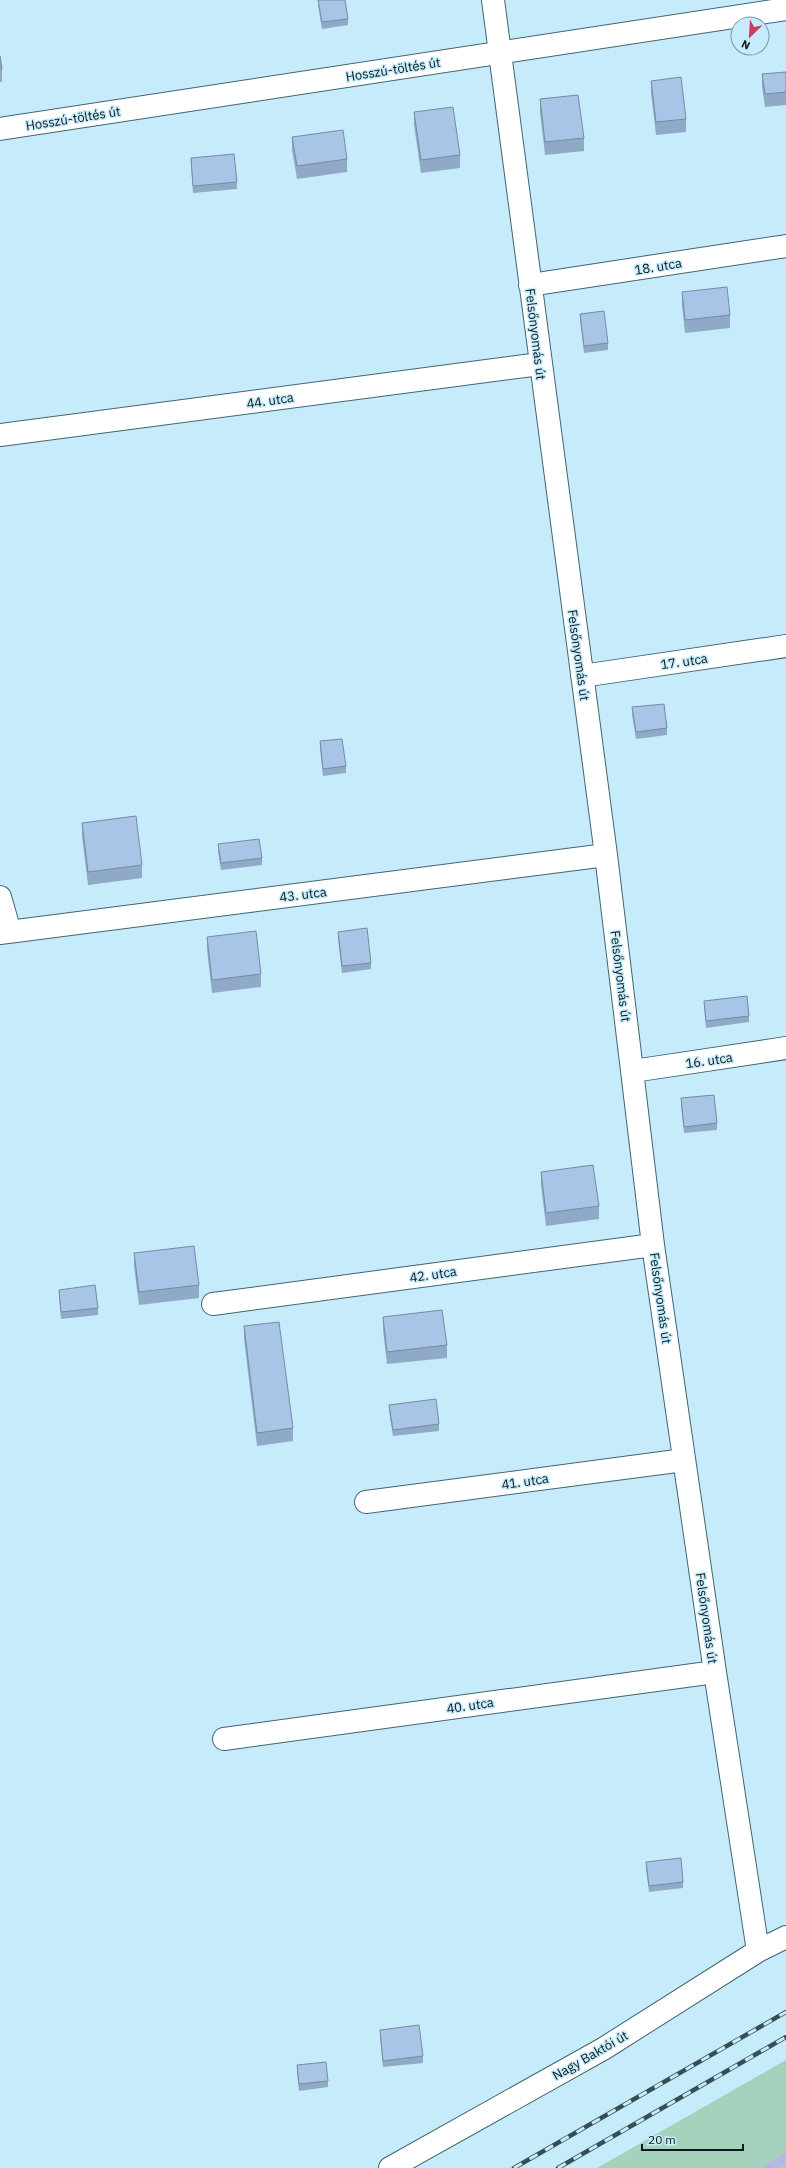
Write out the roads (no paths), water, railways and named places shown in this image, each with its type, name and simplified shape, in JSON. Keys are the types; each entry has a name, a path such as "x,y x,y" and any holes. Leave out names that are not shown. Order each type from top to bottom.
{"street":[{"name":"Felsőnyomás út","path":"493,0 606,855 653,1245 715,1672 758,1951"},
{"name":"Hosszú-töltés út","path":"0,129 786,9"},
{"name":"18. utca","path":"530,285 786,246"},
{"name":"44. utca","path":"0,435 540,364"},
{"name":"17. utca","path":"582,676 786,646"},
{"name":"43. utca","path":"5,933 606,855"},
{"path":"0,897 5,933"},
{"name":"16. utca","path":"633,1071 786,1048"},
{"name":"42. utca","path":"213,1304 653,1245"},
{"name":"41. utca","path":"366,1502 684,1460"},
{"name":"40. utca","path":"224,1739 715,1672"},
{"name":"Nagy Baktói út","path":"390,2168 603,2049 758,1951 786,1937"}],"waterway":[{"path":"769,2168 786,2158"}],"railway":[{"path":"514,2168 786,2012"},
{"path":"558,2168 786,2037"}]}
